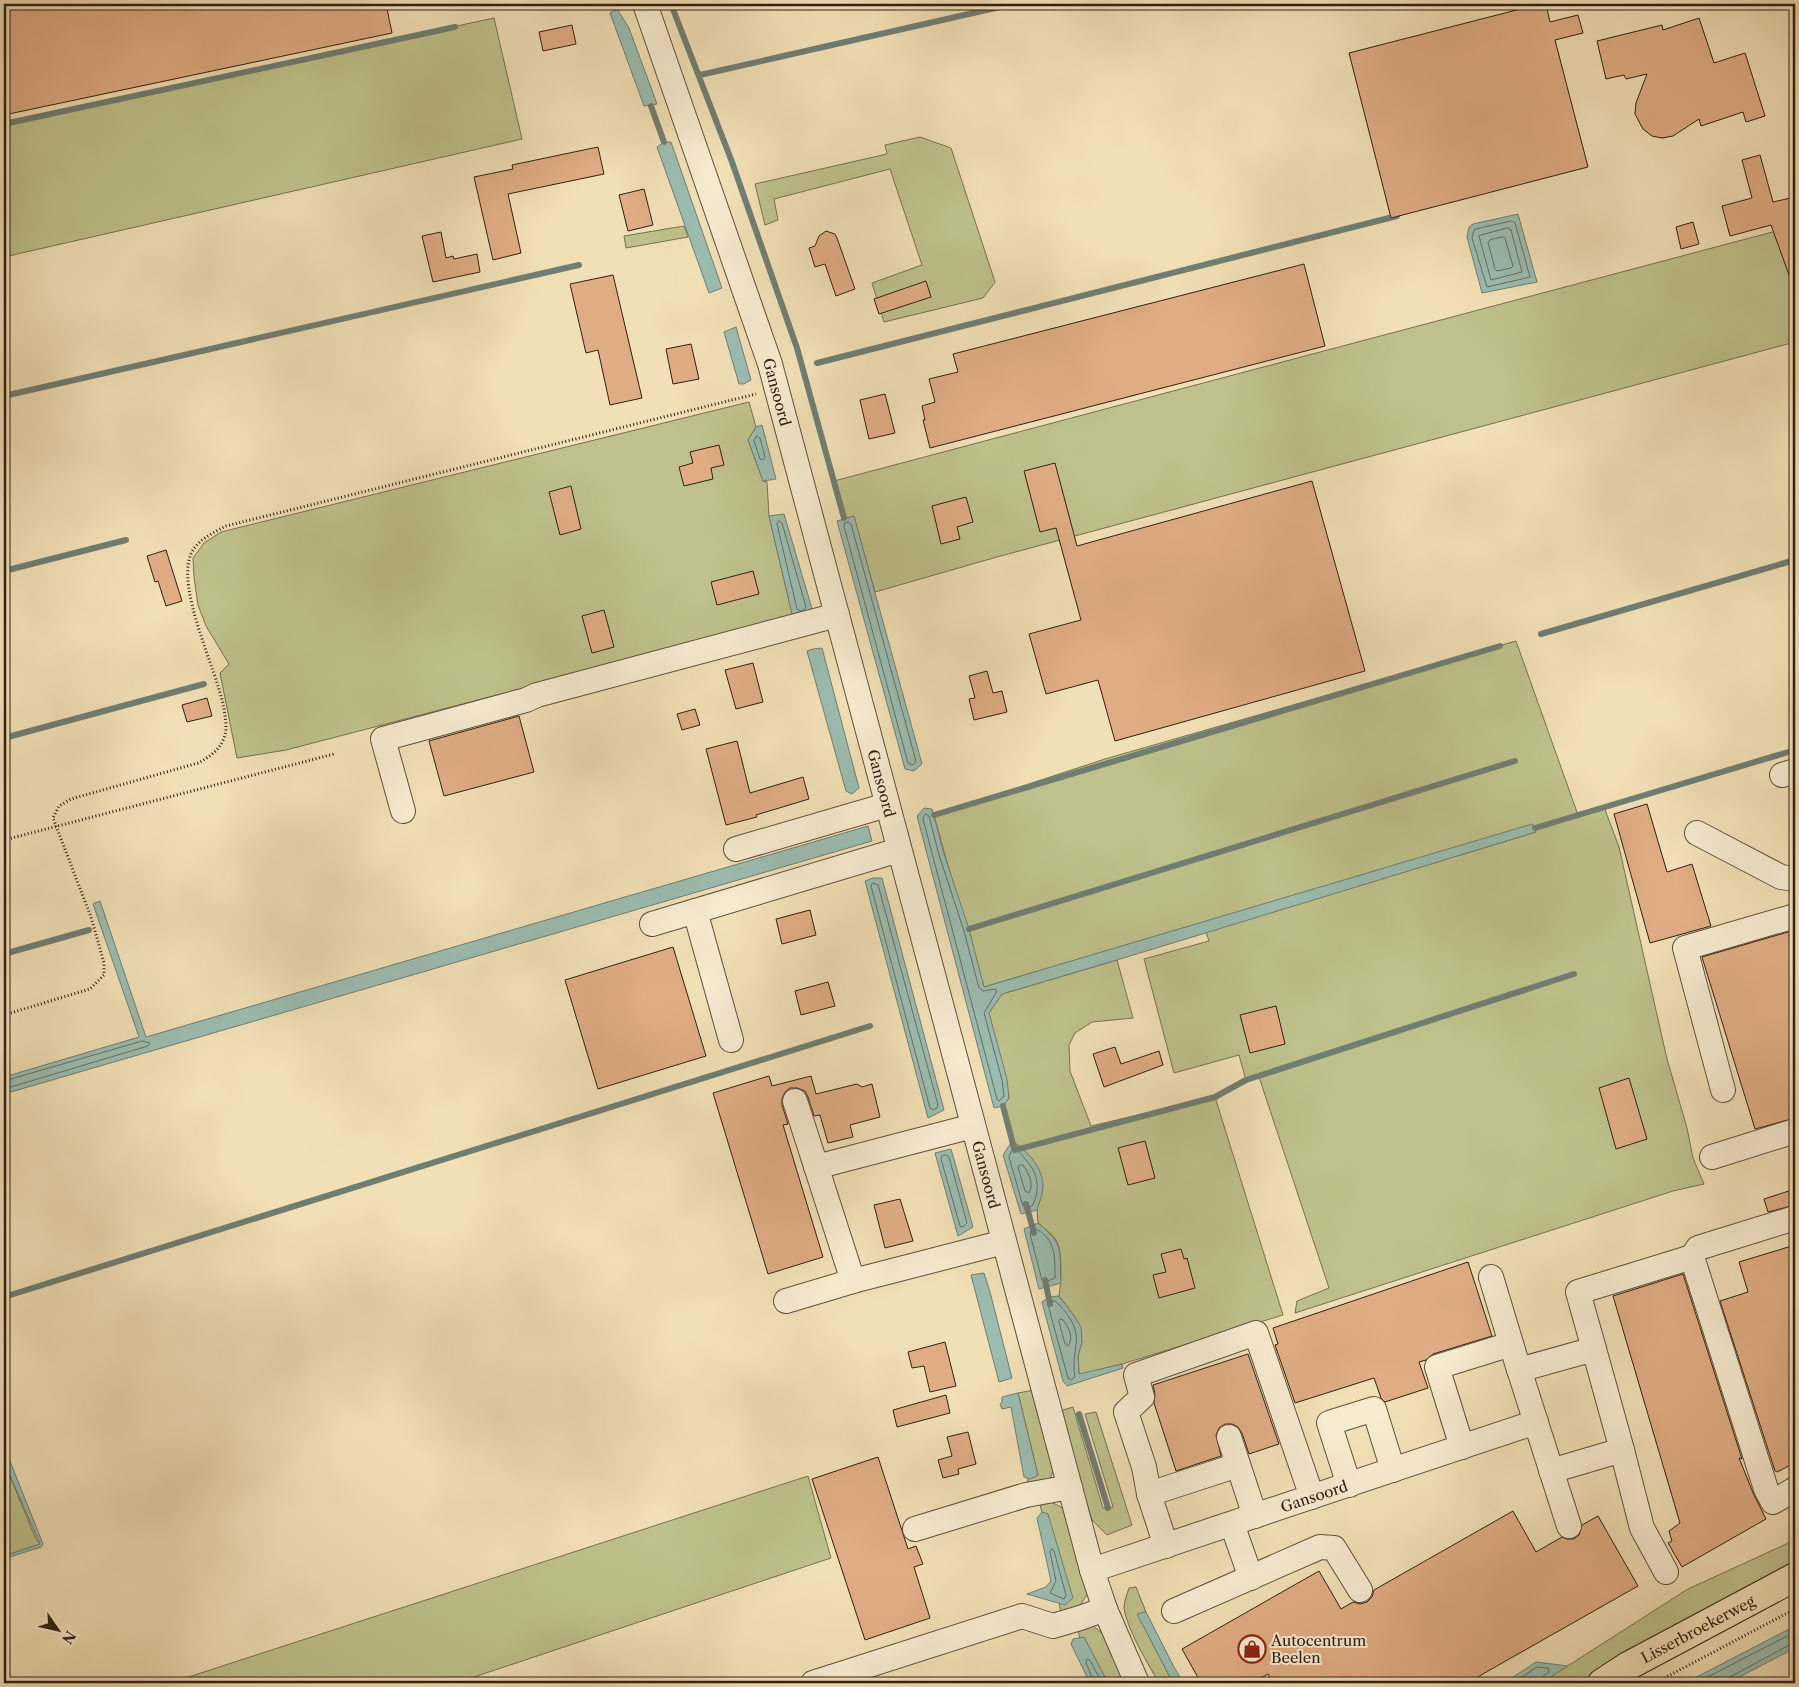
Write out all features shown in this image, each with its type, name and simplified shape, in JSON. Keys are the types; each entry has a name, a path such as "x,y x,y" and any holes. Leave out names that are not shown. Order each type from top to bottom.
{"main road":[{"name":"Lisserbroekerweg","path":"1602,1683 1628,1666 1795,1577"}],"street":[{"name":"Gansoord","path":"645,4 766,354 1092,1570 1105,1609 1138,1683"},
{"path":"403,811 384,739 526,700 537,695 836,615"},
{"path":"736,849 887,806"},
{"path":"1697,833 1781,877 1795,879"},
{"path":"652,924 899,850"},
{"path":"695,911 731,1040"},
{"path":"1723,1090 1685,948 1795,916"},
{"path":"795,1101 853,1281"},
{"path":"816,1167 973,1126"},
{"path":"1712,1157 1795,1131"},
{"path":"1666,1572 1642,1528 1578,1292 1692,1257 1698,1248 1795,1218"},
{"path":"786,1302 853,1281 1004,1242"},
{"path":"1692,1257 1766,1489 1773,1502 1795,1489"},
{"path":"1491,1276 1515,1358 1569,1526"},
{"path":"1166,1546 1149,1494 1144,1467 1126,1412 1142,1396 1136,1374 1256,1333 1312,1497"},
{"path":"1462,1447 1437,1368 1594,1349"},
{"path":"1349,1485 1329,1423 1374,1409 1393,1470"},
{"name":"Gansoord","path":"1092,1570 1536,1422"},
{"path":"1229,1437 1255,1516"},
{"path":"1554,1477 1622,1450"},
{"path":"1149,1494 1238,1465"},
{"path":"914,1528 1026,1495 1070,1487"},
{"path":"1232,1524 1251,1578"},
{"path":"1174,1611 1320,1547 1334,1548 1360,1590"},
{"path":"813,1683 1022,1616 1053,1626 1105,1609"}],"path":[{"path":"4,1015 90,990 104,976 104,964 91,917 53,818 60,806 71,799 198,764 219,748 225,737 226,723 221,693 188,590 187,571 192,553 205,537 226,526 776,389"},
{"path":"4,840 334,754"},
{"path":"1655,1683 1795,1609"}],"green space":[{"path":"494,18 522,139 4,257 4,124"},
{"path":"920,137 951,148 995,282 983,298 884,322 872,283 922,265 890,169 774,199 778,220 765,225 755,184 887,154 885,145"},
{"path":"684,226 688,237 626,248 624,236"},
{"path":"1795,226 1795,342 997,557 875,592 854,517 844,518 834,481"},
{"path":"749,402 756,427 748,440 763,481 767,482 769,516 793,618 286,750 237,758 220,673 229,664 206,626 198,605 193,558 204,543 221,532"},
{"path":"1516,641 1578,815 1604,807 1619,847 1667,1059 1687,1128 1693,1158 1704,1184 1673,1191 1295,1313 1297,1301 1329,1288 1259,1077 1246,1080 1239,1055 1174,1073 1144,959 1209,941 1206,932 1536,832 1533,825 984,987 934,815 1105,759"},
{"path":"1117,960 1133,1018 1092,1022 1075,1033 1069,1045 1070,1071 1091,1126 1215,1097 1283,1315 1122,1364 1079,1375 1078,1355 1082,1342 1075,1317 1059,1296 1061,1258 1059,1247 1053,1236 1038,1223 1037,1210 1043,1186 1032,1159 1021,1147 1012,1141 1003,1106 1009,1098 989,1013 1002,994"},
{"path":"1034,1390 1054,1469 1047,1486 1026,1490 1028,1478 1030,1479 1038,1475 1018,1393"},
{"path":"1073,1407 1103,1508 1113,1507 1085,1414 1096,1412 1132,1525 1107,1535 1092,1520 1057,1412"},
{"path":"4,1462 36,1539 40,1544 4,1556"},
{"path":"808,1476 831,1558 456,1683 170,1683"},
{"path":"1051,1502 1065,1509 1088,1593 1076,1612 1061,1614 1059,1602 1065,1604 1048,1514 1042,1513 1040,1504"},
{"path":"1795,1540 1795,1561 1618,1659 1583,1683 1541,1683 1688,1589"},
{"path":"1136,1587 1146,1612 1138,1615 1173,1683 1159,1683 1129,1626 1124,1603 1129,1588"},
{"path":"1076,1625 1092,1625 1102,1633 1125,1683 1108,1683 1084,1638 1080,1638"}],"water":[{"path":"617,9 629,28 657,104 644,106 610,13"},
{"path":"664,142 671,142 722,288 709,293 657,147"},
{"path":"1518,214 1537,282 1482,293 1467,237 1469,227 1473,224"},
{"path":"736,327 751,380 744,384 739,384 724,332"},
{"path":"762,425 776,479 763,481 748,440 756,427"},
{"path":"784,514 813,612 793,618 769,516"},
{"path":"854,516 922,764 914,771 905,769 837,521"},
{"path":"822,648 859,788 852,794 846,791 807,651"},
{"path":"924,808 932,809 944,854 969,929 984,987 1532,824 1536,832 1002,994 989,1013 1007,1079 1009,1098 1003,1106 994,1108 917,816"},
{"path":"868,826 872,841 4,1094 4,1077 139,1037 93,904 100,901 146,1037"},
{"path":"873,878 882,878 944,1110 928,1118 865,881"},
{"path":"1012,1141 1033,1160 1040,1172 1043,1186 1037,1210 1021,1214 1003,1155"},
{"path":"951,1149 973,1227 958,1236 935,1153"},
{"path":"1038,1223 1057,1243 1060,1255 1061,1283 1039,1289 1024,1229"},
{"path":"984,1273 1012,1378 999,1382 971,1275"},
{"path":"1059,1296 1081,1327 1082,1342 1078,1356 1079,1374 1122,1364 1123,1368 1067,1386 1063,1381 1042,1302 1049,1297"},
{"path":"1018,1393 1038,1475 1030,1479 1024,1477 1011,1407 1002,1409 1000,1404 1002,1397"},
{"path":"4,1446 43,1544 41,1547 4,1559 4,1556 40,1544 4,1462"},
{"path":"1042,1512 1048,1514 1073,1598 1065,1605 1027,1594 1046,1587 1051,1581 1037,1518"},
{"path":"1146,1612 1184,1683 1173,1683 1137,1614"},
{"path":"1795,1626 1795,1648 1728,1683 1685,1683"},
{"path":"1084,1637 1108,1683 1090,1683 1071,1644 1073,1639"},
{"path":"1536,1662 1568,1666 1541,1683 1504,1683"}],"building":[{"path":"4,4 386,4 392,33 4,115"},
{"path":"1546,4 1550,22 1578,15 1583,33 1555,40 1588,167 1391,218 1349,53"},
{"path":"1699,18 1714,63 1745,53 1765,116 1746,122 1743,112 1701,126 1699,119 1673,136 1662,138 1652,136 1643,129 1635,114 1636,103 1647,74 1626,79 1624,75 1606,79 1597,41 1662,25 1663,30"},
{"path":"572,25 576,44 543,51 539,32"},
{"path":"598,147 604,174 508,194 521,253 493,260 474,177 513,169 512,165"},
{"path":"1760,155 1773,202 1795,197 1795,286 1793,286 1771,225 1730,236 1722,206 1752,198 1742,160"},
{"path":"644,189 653,225 628,231 619,195"},
{"path":"1693,222 1699,244 1681,249 1676,227"},
{"path":"826,231 835,234 837,238 855,289 836,296 825,264 815,267 809,248 815,246 819,236"},
{"path":"441,232 446,258 453,256 454,259 477,254 480,272 433,282 422,236"},
{"path":"1304,264 1325,346 930,448 923,420 925,420 922,406 935,402 929,379 958,372 953,354"},
{"path":"613,275 642,398 610,405 598,350 586,353 570,284"},
{"path":"926,281 931,297 879,314 874,299"},
{"path":"691,344 699,379 673,384 666,349"},
{"path":"885,394 895,433 869,439 860,400"},
{"path":"719,445 724,465 711,468 713,479 684,486 679,467 693,463 690,452"},
{"path":"1055,463 1077,546 1312,481 1365,671 1115,741 1098,680 1046,694 1029,634 1081,620 1056,528 1040,532 1024,471"},
{"path":"571,486 581,529 560,535 549,492"},
{"path":"966,497 973,522 957,527 960,539 941,544 932,506"},
{"path":"166,550 182,601 166,606 158,581 155,582 147,556"},
{"path":"753,571 759,594 717,605 711,582"},
{"path":"604,610 614,647 592,653 582,616"},
{"path":"753,663 763,702 736,709 725,670"},
{"path":"987,671 993,693 1002,691 1007,712 974,720 969,699 975,698 969,676"},
{"path":"207,698 212,716 187,722 182,705"},
{"path":"695,709 700,725 682,730 677,714"},
{"path":"519,716 534,772 444,796 429,741"},
{"path":"737,741 750,793 803,777 809,799 756,815 757,817 726,825 706,749"},
{"path":"1647,804 1667,872 1692,864 1711,926 1650,943 1614,814"},
{"path":"810,910 816,935 782,944 776,919"},
{"path":"1795,930 1795,1118 1755,1129 1702,957"},
{"path":"673,947 706,1056 598,1089 565,980"},
{"path":"828,982 835,1006 801,1015 795,991"},
{"path":"1276,1006 1285,1044 1250,1053 1240,1015"},
{"path":"1115,1047 1121,1064 1159,1051 1163,1065 1104,1087 1093,1054"},
{"path":"769,1076 772,1086 811,1076 816,1094 857,1084 862,1087 872,1084 880,1117 850,1125 853,1137 828,1143 820,1115 814,1116 805,1091 790,1088 785,1092 782,1105 788,1124 783,1125 823,1257 768,1274 713,1093"},
{"path":"1629,1078 1647,1139 1616,1149 1599,1088"},
{"path":"1145,1141 1155,1178 1128,1185 1118,1148"},
{"path":"1795,1189 1795,1205 1768,1212 1764,1199"},
{"path":"900,1199 913,1241 885,1248 874,1205"},
{"path":"1795,1245 1795,1463 1777,1472 1775,1471 1720,1301 1748,1292 1739,1262"},
{"path":"1181,1249 1184,1259 1187,1258 1195,1288 1159,1298 1153,1275 1166,1272 1161,1254"},
{"path":"1468,1262 1492,1336 1433,1354 1426,1360 1419,1362 1428,1388 1385,1402 1381,1398 1374,1378 1295,1403 1275,1345 1278,1344 1273,1328"},
{"path":"1683,1274 1742,1459 1739,1458 1766,1519 1682,1567 1668,1543 1672,1541 1669,1531 1680,1523 1613,1296"},
{"path":"945,1342 956,1386 930,1392 924,1366 912,1368 908,1352"},
{"path":"1248,1354 1279,1444 1249,1454 1238,1427 1232,1424 1225,1424 1219,1428 1216,1435 1221,1456 1176,1471 1154,1403 1153,1385"},
{"path":"946,1395 950,1413 897,1427 893,1410"},
{"path":"968,1432 976,1464 958,1469 959,1474 943,1478 938,1460 952,1456 947,1437"},
{"path":"878,1457 908,1549 916,1546 923,1564 914,1567 930,1618 865,1640 812,1479"},
{"path":"1513,1511 1536,1552 1562,1537 1574,1539 1579,1535 1582,1525 1598,1516 1638,1586 1467,1683 1273,1683 1268,1674 1252,1683 1201,1683 1182,1649 1319,1571 1341,1609 1353,1602 1360,1604 1367,1602 1372,1597 1374,1590"}],"waterway":[{"path":"671,4 732,162 797,348 844,518"},
{"path":"700,75 1013,4"},
{"path":"4,124 455,27"},
{"path":"651,106 664,142"},
{"path":"817,363 1397,216"},
{"path":"4,396 579,265"},
{"path":"4,571 126,540"},
{"path":"1541,634 1795,560"},
{"path":"934,815 1500,646"},
{"path":"4,738 204,684"},
{"path":"1535,828 1795,750"},
{"path":"969,929 1515,761"},
{"path":"4,954 89,930"},
{"path":"1015,1150 1215,1097 1246,1080 1574,974"},
{"path":"4,1297 870,1026"},
{"path":"1003,1106 1014,1148"},
{"path":"1026,1204 1034,1233"},
{"path":"1045,1280 1050,1304"},
{"path":"1079,1414 1108,1508"}],"place":[{"name":"Autocentrum Beelen","path":"1252,1649"}]}
